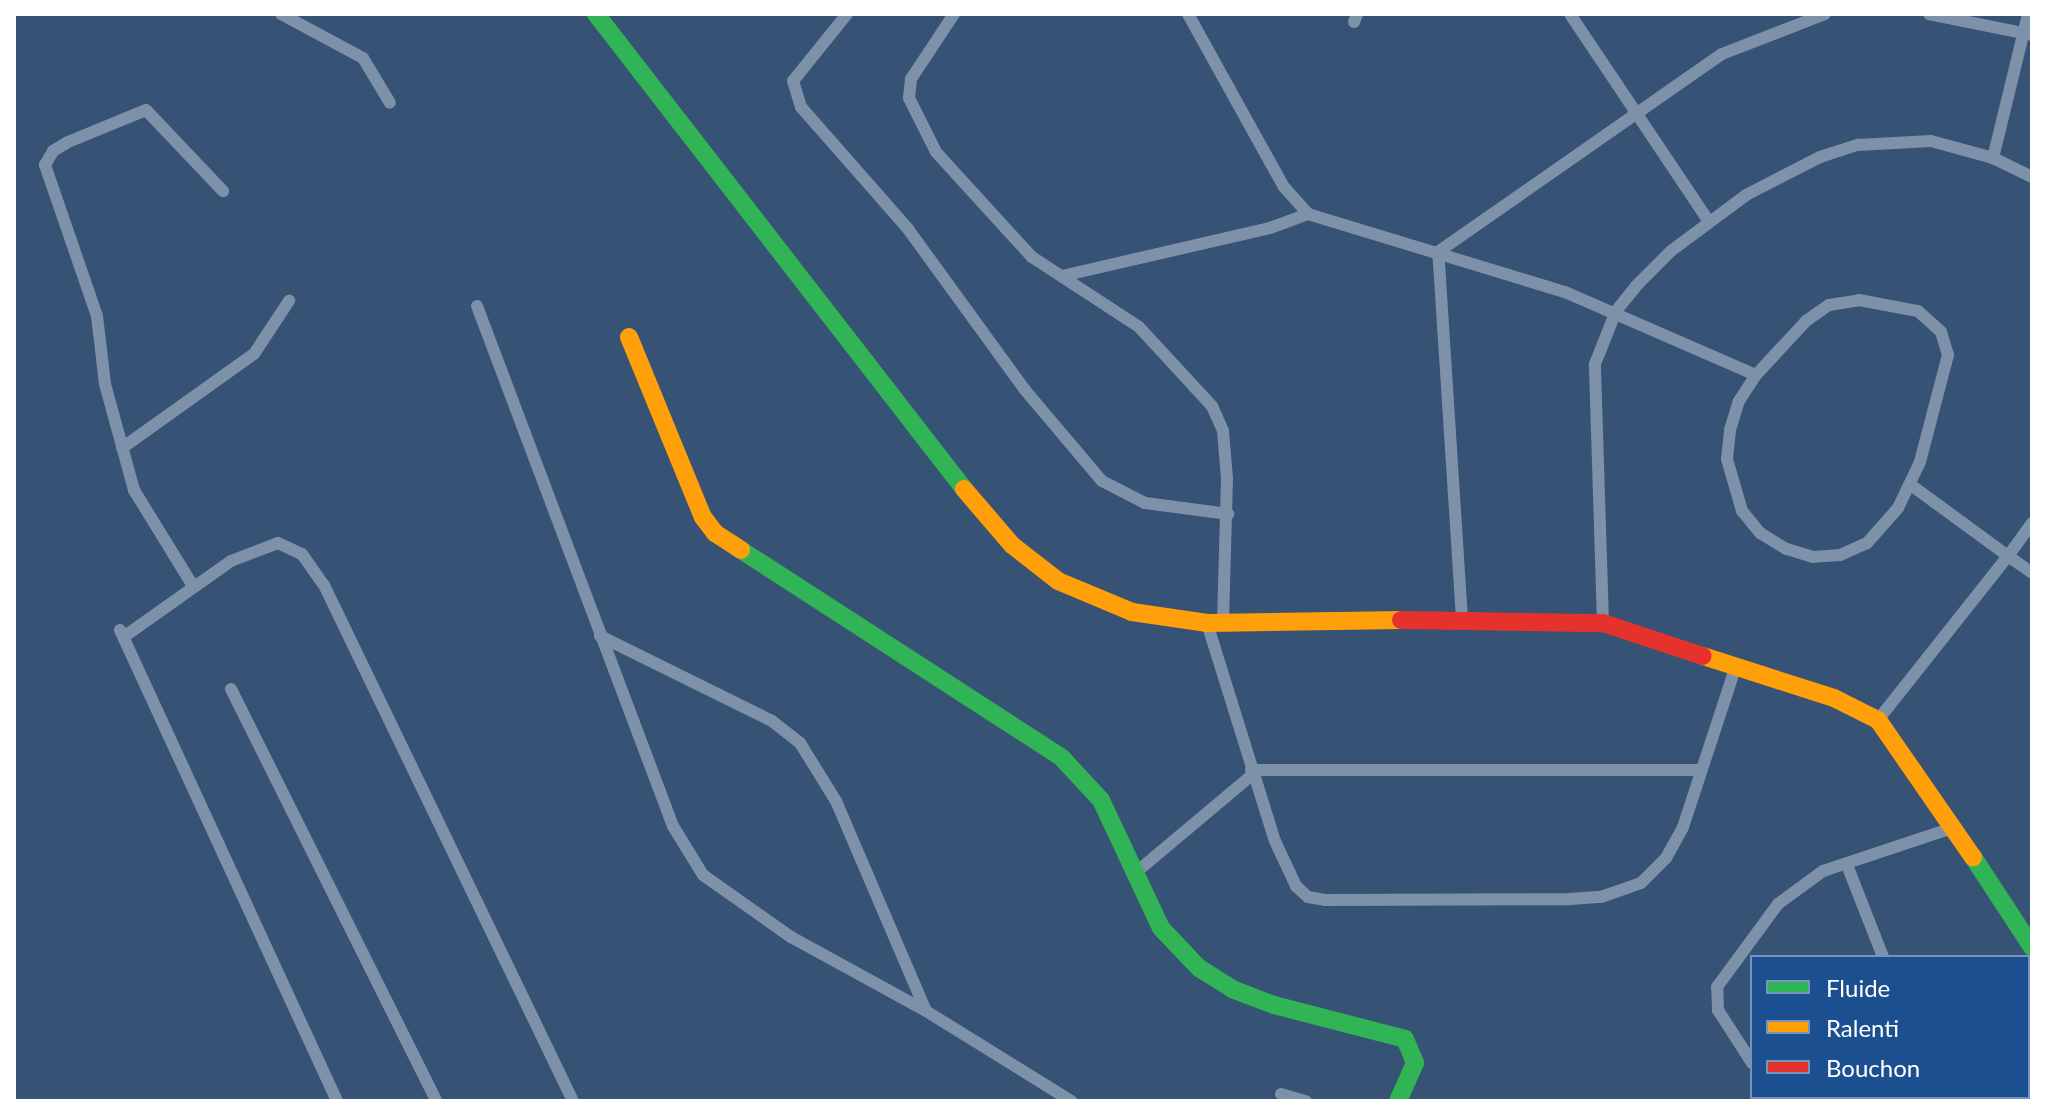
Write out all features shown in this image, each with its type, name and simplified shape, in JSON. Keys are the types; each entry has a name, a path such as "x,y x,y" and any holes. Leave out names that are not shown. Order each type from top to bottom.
{"street":[{"path":"281,14 363,58 390,103"},
{"path":"596,14 921,435 1012,545 1058,581 1106,604 1215,623 1462,619 1603,623 1834,698 1878,720 1955,827 2032,947"},
{"path":"847,14 793,81 801,107 908,229 1025,390 1102,481 1145,503 1228,514"},
{"path":"954,14 919,60 909,98 936,152 1008,234 1062,276 1139,327 1212,406 1223,431 1228,514 1215,623 1252,772 1291,875 1308,897 1570,899 1626,891 1666,858 1688,814 1736,666"},
{"path":"1188,14 1284,187 1308,214 1438,252 1616,311 1756,375"},
{"path":"1570,14 1708,220"},
{"path":"1438,252 1722,54 1825,14"},
{"path":"1929,14 2028,34"},
{"path":"1993,158 2028,34 2028,14"},
{"path":"193,586 150,522 122,448 105,384 97,316 45,165 53,151 68,142 146,110 223,191"},
{"path":"1603,623 1606,597 1592,398 1595,364 1616,311 1671,251 1708,220 1782,174 1858,145 1931,141 1993,158 2032,177"},
{"path":"1062,276 1270,228 1308,214"},
{"path":"1438,252 1462,619"},
{"path":"122,448 254,354 289,301"},
{"path":"1889,301 1918,311 1941,332 1948,355 1911,485 1867,543 1840,555 1813,557 1786,549 1760,533 1742,511 1727,459 1739,401 1756,375 1806,321 1829,305 1889,301"},
{"path":"477,306 673,826 703,875 791,937 926,1011 1071,1101"},
{"path":"629,337 698,506 715,533 1062,758 1101,800 1161,928 1179,951 1232,989 1405,1039 1415,1063 1398,1101"},
{"path":"1911,485 2032,573"},
{"path":"1878,720 2032,523"},
{"path":"337,1101 122,633 231,561 278,543 293,547 312,565 573,1101"},
{"path":"600,636 772,721 800,743 836,801 926,1011"},
{"path":"231,689 436,1101"},
{"path":"1134,874 1252,772 1700,770"},
{"path":"1750,1060 1718,1010 1717,987 1778,904 1808,879 1955,827"},
{"path":"1847,865 1882,955"},
{"path":"1281,1094 1306,1101"}],"traffic: fast":[{"path":"596,14 964,489"},
{"path":"741,550 1062,758 1101,800 1161,928 1199,968 1232,989 1274,1005 1405,1039 1415,1063 1398,1101"},
{"path":"1973,857 2032,947"}],"traffic: slow":[{"path":"629,337 703,517 715,533 741,550"},
{"path":"964,489 1012,545 1058,581 1132,612 1207,623 1401,620"},
{"path":"1703,656 1834,698 1878,720 1973,857"}],"traffic: jam":[{"path":"1401,620 1603,623 1703,656"}]}
